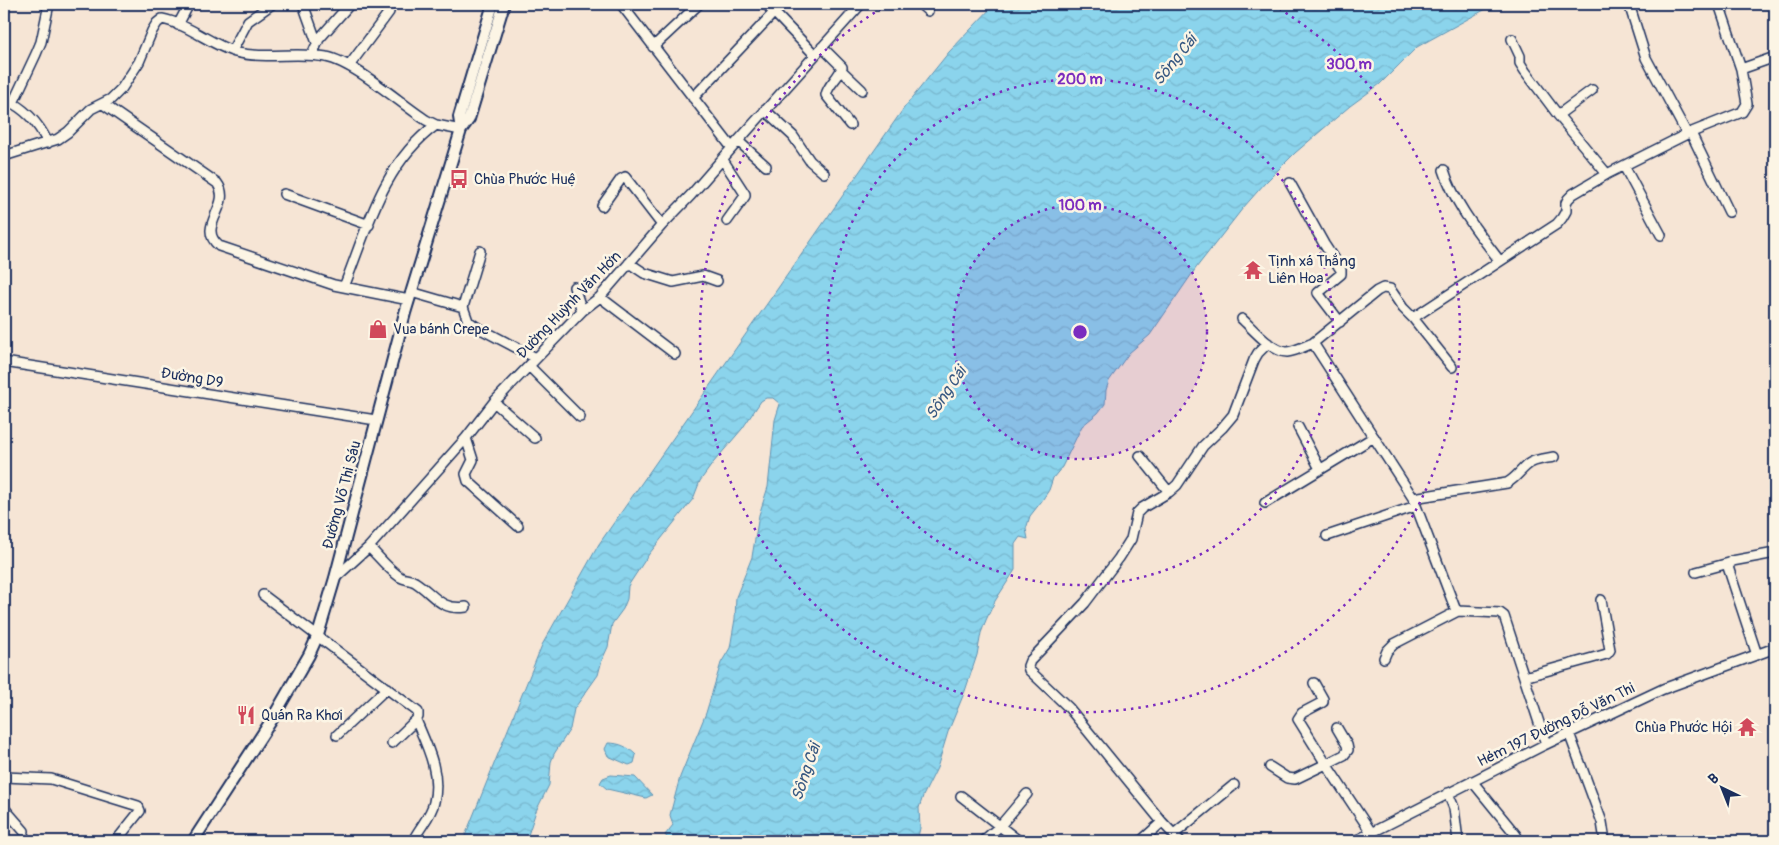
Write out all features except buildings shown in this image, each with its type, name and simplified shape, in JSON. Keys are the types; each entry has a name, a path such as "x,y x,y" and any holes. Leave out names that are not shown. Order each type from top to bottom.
{"main road":[{"name":"Đường Võ Thị Sáu","path":"461,130 459,117 493,4"},
{"name":"Đường Võ Thị Sáu","path":"193,841 272,721 318,635 410,296 461,130 469,119 504,4"}],"street":[{"path":"13,103 41,42 49,4"},
{"path":"178,25 189,4"},
{"path":"232,51 248,20 272,4"},
{"path":"304,4 317,43"},
{"path":"312,55 317,43 350,4"},
{"path":"621,4 694,98 734,144 766,166"},
{"path":"653,46 699,4"},
{"path":"766,4 815,55"},
{"path":"694,98 782,4"},
{"name":"Đường Huỳnh Văn Hớn","path":"335,578 369,547 466,438 494,402 582,311 600,298 662,225 723,160 734,144 861,4"},
{"path":"920,4 928,11"},
{"path":"1629,4 1646,58 1689,133 1729,212"},
{"path":"1413,318 1499,260 1557,224 1562,218 1568,199 1573,194 1689,133 1736,116 1745,108 1747,104 1740,69 1719,4"},
{"path":"349,66 389,12"},
{"path":"4,156 48,143 63,136 88,112 104,104 114,96 139,62 156,23 162,19 232,51 265,56 312,55 334,58 349,66 426,120 436,125 461,130"},
{"path":"1512,39 1520,56 1520,63 1558,115 1608,174"},
{"path":"822,47 840,64 842,70 862,90"},
{"path":"1740,69 1775,57"},
{"path":"842,70 829,86 826,95 850,125"},
{"path":"1558,115 1592,90"},
{"path":"4,99 13,103 35,120 48,143"},
{"path":"104,104 217,183 221,190 222,198 210,232 212,239 219,246 334,285 410,296 463,307"},
{"path":"765,110 793,136 810,161 824,173"},
{"path":"344,287 380,194 393,171 421,138 436,125"},
{"path":"723,160 745,196 727,221"},
{"path":"1624,166 1662,235"},
{"path":"1444,170 1450,188 1458,203 1499,260"},
{"path":"602,206 621,179 625,177 662,225"},
{"path":"1290,183 1342,274 1318,293 1340,322"},
{"path":"284,194 368,225"},
{"path":"480,251 463,307 468,320 475,326 536,358"},
{"path":"629,263 644,273 673,282 703,276 717,281"},
{"path":"574,287 582,311"},
{"path":"1242,319 1268,344 1284,352 1313,343 1377,291 1384,288 1390,289 1403,308 1452,367"},
{"path":"600,298 675,354"},
{"path":"1313,343 1414,502 1455,608 1458,611"},
{"path":"1234,785 1177,838 1085,727 1059,697 1029,670 1028,666 1030,661 1085,604 1120,558 1131,540 1137,513 1169,492 1184,476 1203,446 1233,415 1254,360 1258,353 1268,344"},
{"name":"Đường D9","path":"4,362 376,420"},
{"path":"529,366 580,417"},
{"path":"494,402 535,438"},
{"path":"1298,427 1320,469"},
{"path":"1265,503 1374,437"},
{"path":"466,438 473,460 466,474 468,481 518,526"},
{"path":"1140,456 1169,492"},
{"path":"1327,536 1414,502 1513,480 1524,467 1533,461 1554,457"},
{"path":"369,547 394,572 403,579 417,583 440,604 451,607 466,607"},
{"path":"1696,572 1732,561 1775,553"},
{"path":"1730,563 1728,567 1757,655"},
{"path":"263,595 418,712 416,720 392,743"},
{"path":"1524,677 1607,654 1610,650 1601,600"},
{"path":"1384,658 1394,644 1458,611 1503,614 1546,744"},
{"name":"Hẻm 197 Đường Đỗ Văn Thi","path":"1355,841 1546,744 1664,689 1775,648"},
{"path":"1314,683 1323,699 1322,702 1302,713 1298,719 1372,832"},
{"path":"337,735 387,688"},
{"path":"415,841 415,837 434,804 435,790 435,769 431,754 416,720"},
{"path":"1270,767 1287,778 1295,778 1344,754 1348,750 1347,745 1337,728"},
{"path":"1569,733 1602,822 1604,841"},
{"path":"4,777 51,779 138,806 140,811 116,841"},
{"path":"1472,781 1519,841"},
{"path":"1448,793 1454,808 1458,841"},
{"path":"983,841 1000,826 1027,794"},
{"path":"962,796 1019,841"},
{"path":"4,808 24,831"},
{"path":"1141,841 1162,822"}],"water":[{"name":"Sông Cái","path":"995,4 1495,4 1417,47 1380,84 1350,106 1295,153 1243,208 1196,268 1150,335 1129,353 1109,381 1105,404 1098,413 1082,426 1062,467 1053,478 1049,490 1030,516 1026,529 1028,539 1020,537 1015,544 1015,570 995,601 986,620 965,691 948,732 937,768 919,808 920,828 917,841 670,841 665,835 673,825 670,815 680,777 706,713 721,663 730,648 735,619 736,597 752,557 759,515 768,487 775,420 780,404 773,398 766,398 761,401 742,429 713,463 700,481 693,499 649,554 628,586 627,599 623,609 612,624 608,647 598,675 574,709 570,729 554,754 551,762 549,785 536,811 526,841 463,841 542,645 599,544 904,108 949,52"},
{"path":"608,743 624,746 630,750 636,755 634,763 629,765 608,756 605,749"},
{"path":"611,775 635,777 652,795 646,798 607,789 600,783 603,778"}],"place":[{"name":"Chùa Phước Huệ","path":"459,179"},
{"name":"Tịnh xá Thắng Liên Hoa","path":"1253,270"},
{"name":"Vua bánh Crepe","path":"378,329"},
{"name":"Quán Ra Khơi","path":"246,715"},
{"name":"Chùa Phước Hội","path":"1747,727"}]}
